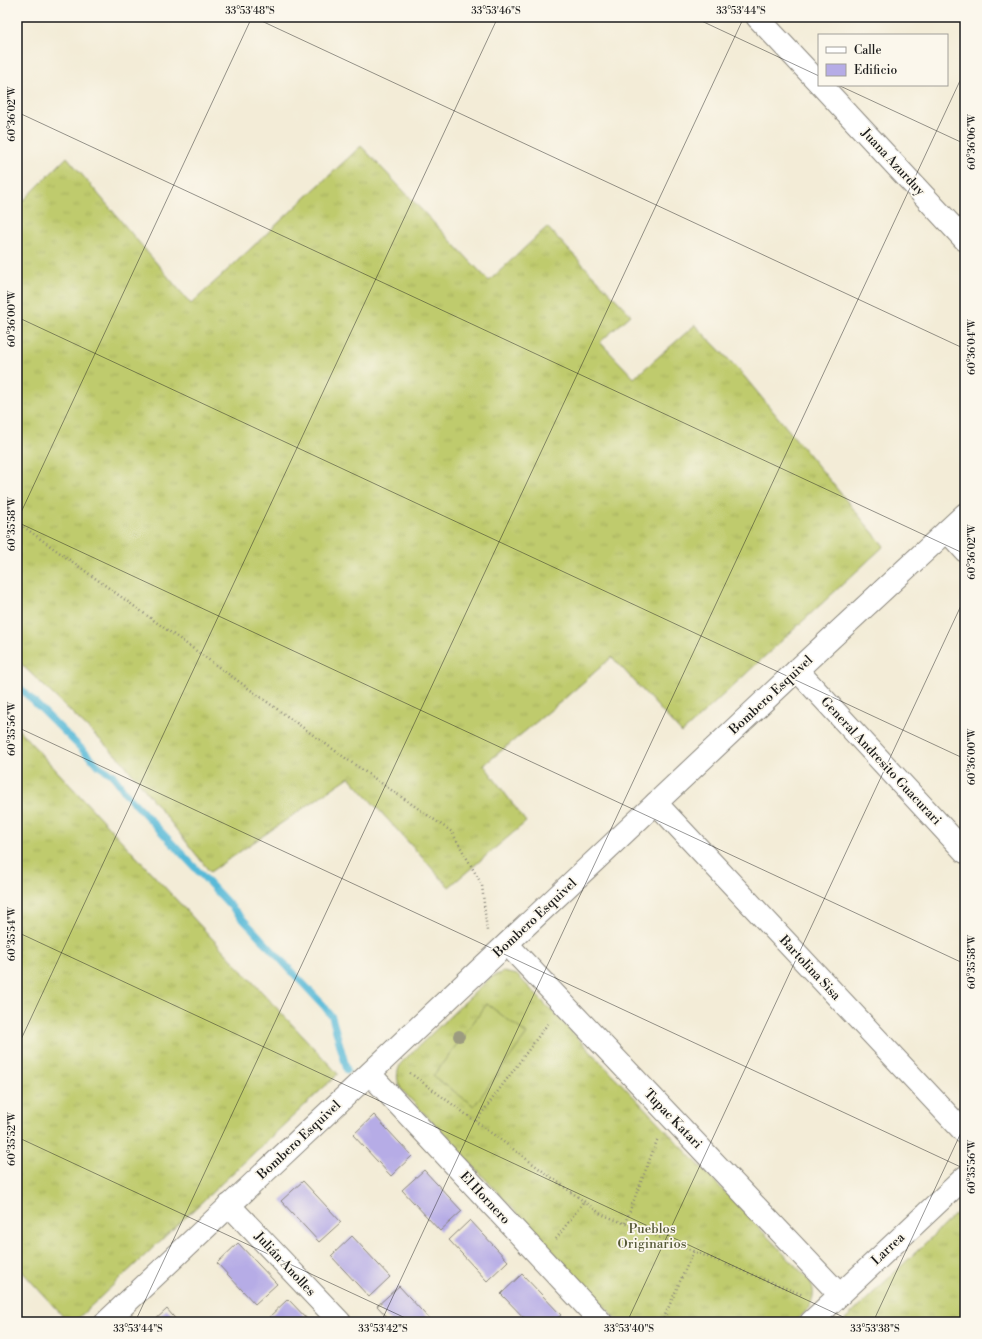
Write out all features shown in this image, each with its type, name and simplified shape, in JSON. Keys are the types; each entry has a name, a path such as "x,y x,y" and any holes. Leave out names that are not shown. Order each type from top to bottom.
{"street":[{"name":"Juana Azurduy","path":"757,17 818,82"},
{"name":"Juana Azurduy","path":"822,86 965,240"},
{"name":"Bombero Esquivel","path":"106,1322 797,670 965,514"},
{"path":"947,531 965,551"},
{"name":"General Andresito Guacurari","path":"797,670 965,852"},
{"name":"Bartolina Sisa","path":"656,803 965,1133"},
{"name":"Tupac Katari","path":"507,944 839,1294"},
{"name":"El Hornero","path":"370,1074 601,1322"},
{"name":"Larrea","path":"811,1322 965,1177"},
{"name":"Julián Anolles","path":"229,1206 340,1322"}],"path":[{"path":"17,522 348,760 452,832 482,885 490,960"},
{"path":"476,1121 549,1022"},
{"path":"410,1073 601,1214 803,1295"},
{"path":"625,1223 659,1135"},
{"path":"555,1241 584,1201"},
{"path":"662,1322 694,1250"}],"green space":[{"path":"361,146 489,281 547,227 631,315 600,342 634,378 695,325 739,370 884,546 682,733 612,657 563,700 484,765 526,822 449,887 349,777 210,872 122,761 17,660 17,207 67,157 191,304"},
{"path":"17,728 338,1074 74,1322 68,1322 17,1266"},
{"name":"Pueblos Originarios","path":"503,972 517,975 523,981 809,1280 812,1286 813,1298 808,1308 795,1322 619,1322 402,1090 397,1077 401,1063 491,977"},
{"path":"487,1004 527,1034 474,1106 433,1076"},
{"path":"965,1205 965,1322 843,1322"}],"building":[{"path":"374,1115 412,1156 391,1176 353,1135"},
{"path":"424,1170 462,1211 440,1231 402,1190"},
{"path":"303,1181 341,1222 319,1242 281,1201"},
{"path":"470,1220 508,1261 487,1281 449,1240"},
{"path":"352,1236 390,1277 369,1297 331,1256"},
{"path":"238,1243 277,1284 255,1304 217,1263"},
{"path":"522,1274 561,1315 553,1322 528,1322 501,1294"},
{"path":"399,1286 432,1322 392,1322 377,1306"},
{"path":"288,1299 310,1322 270,1322 267,1319"},
{"path":"167,1309 178,1322 153,1322"}],"waterway":[{"path":"17,685 99,766 113,775 127,795 324,1006 332,1017 347,1070"}]}
